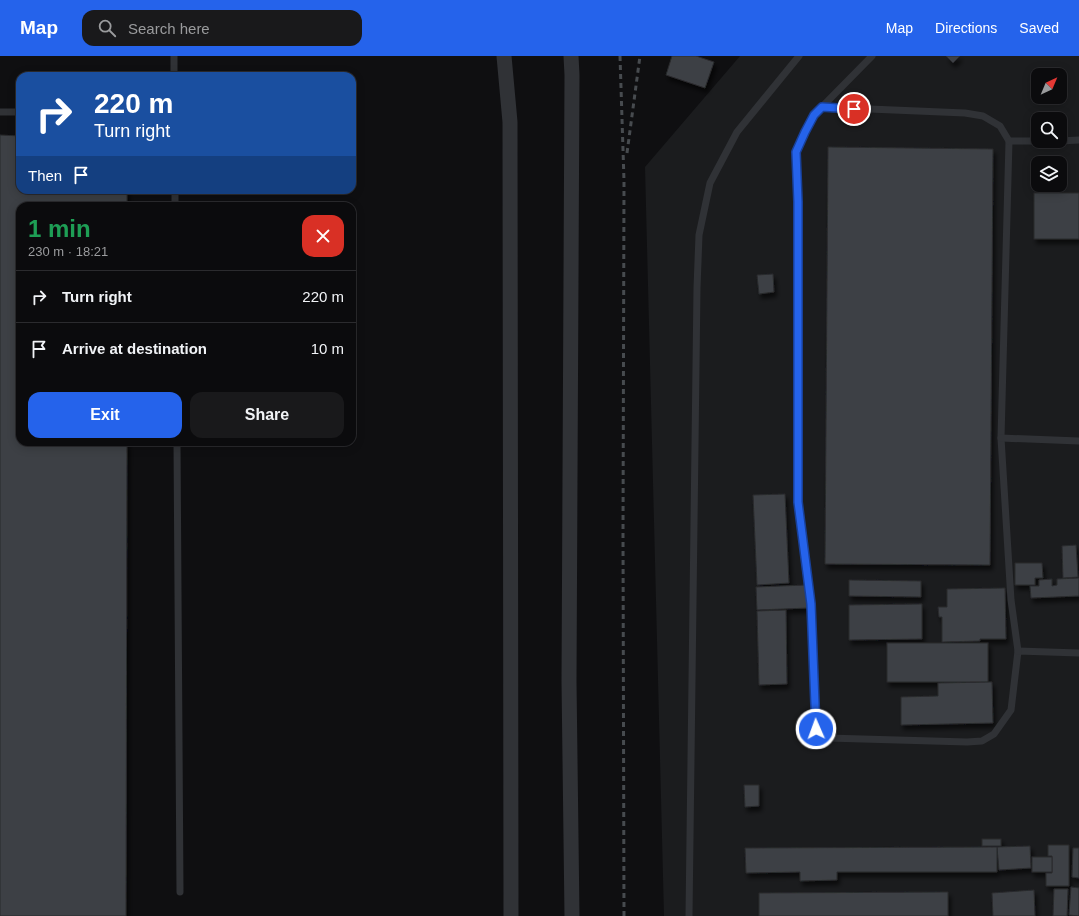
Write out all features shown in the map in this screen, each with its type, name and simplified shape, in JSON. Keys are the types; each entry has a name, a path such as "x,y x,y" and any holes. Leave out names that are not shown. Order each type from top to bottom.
{"street":[{"path":"504,56 510,122 511,916"},
{"path":"571,56 569,682 572,916"}],"lane":[{"path":"174,56 174,72"},
{"path":"689,916 697,288 699,235 710,183 737,132 799,56"},
{"path":"822,107 965,113 983,116 1000,126 1009,141 1001,438 1011,600 1018,651 1011,710 994,734 982,741 967,742 828,738 816,729 811,608 808,571 798,502 798,202 796,152 814,115 872,56"},
{"path":"0,112 16,112"},
{"path":"1067,141 1079,140"},
{"path":"1009,141 1031,141"},
{"path":"1001,438 1079,441"},
{"path":"177,446 180,892"},
{"path":"1018,651 1079,653"}],"shaded area":[{"path":"740,56 1079,56 1079,916 664,916 645,167"}],"building":[{"path":"672,56 696,56 714,62 705,88 666,75"},
{"path":"946,56 960,56 953,63"},
{"path":"0,135 16,136 16,194 127,194 127,202 16,202 16,446 127,446 126,916 0,916"},
{"path":"828,147 993,149 990,565 825,564"},
{"path":"1034,193 1079,193 1079,239 1034,239"},
{"path":"773,274 774,292 759,294 757,275"},
{"path":"785,494 789,583 757,585 753,495"},
{"path":"1076,545 1078,577 1063,578 1062,546"},
{"path":"1015,563 1042,563 1043,578 1035,578 1035,585 1015,585"},
{"path":"1079,578 1079,596 1031,598 1030,586 1039,586 1039,580 1052,579 1052,586 1057,585 1057,579"},
{"path":"849,580 921,581 921,597 849,596"},
{"path":"807,585 808,608 757,610 756,587"},
{"path":"1005,588 1006,639 980,639 980,641 942,642 942,617 939,617 938,607 947,607 947,589"},
{"path":"922,604 922,639 849,640 849,605"},
{"path":"786,610 787,684 759,685 757,611"},
{"path":"887,643 988,643 988,682 887,682"},
{"path":"992,682 993,723 901,725 901,697 938,696 938,683"},
{"path":"744,785 759,785 759,806 745,807"},
{"path":"982,839 1001,839 1001,846 982,846"},
{"path":"1048,845 1069,845 1069,886 1046,886 1046,873 1052,873 1052,856 1048,856"},
{"path":"1030,846 1031,868 999,870 997,847"},
{"path":"997,847 997,872 837,872 837,880 800,881 800,872 746,873 745,848"},
{"path":"1073,848 1079,848 1079,878 1072,877"},
{"path":"1032,857 1052,857 1052,872 1032,872"},
{"path":"1071,887 1079,888 1079,916 1069,915"},
{"path":"1054,889 1068,889 1067,916 1053,916"},
{"path":"1034,890 1035,916 993,916 992,893"},
{"path":"948,892 948,916 759,916 759,893"}],"railway":[{"path":"620,56 624,181 624,916"},
{"path":"627,153 640,56"}],"route":[{"path":"816,729 812,616 808,571 798,502 798,174 796,152 814,115 822,107 854,109"}]}
